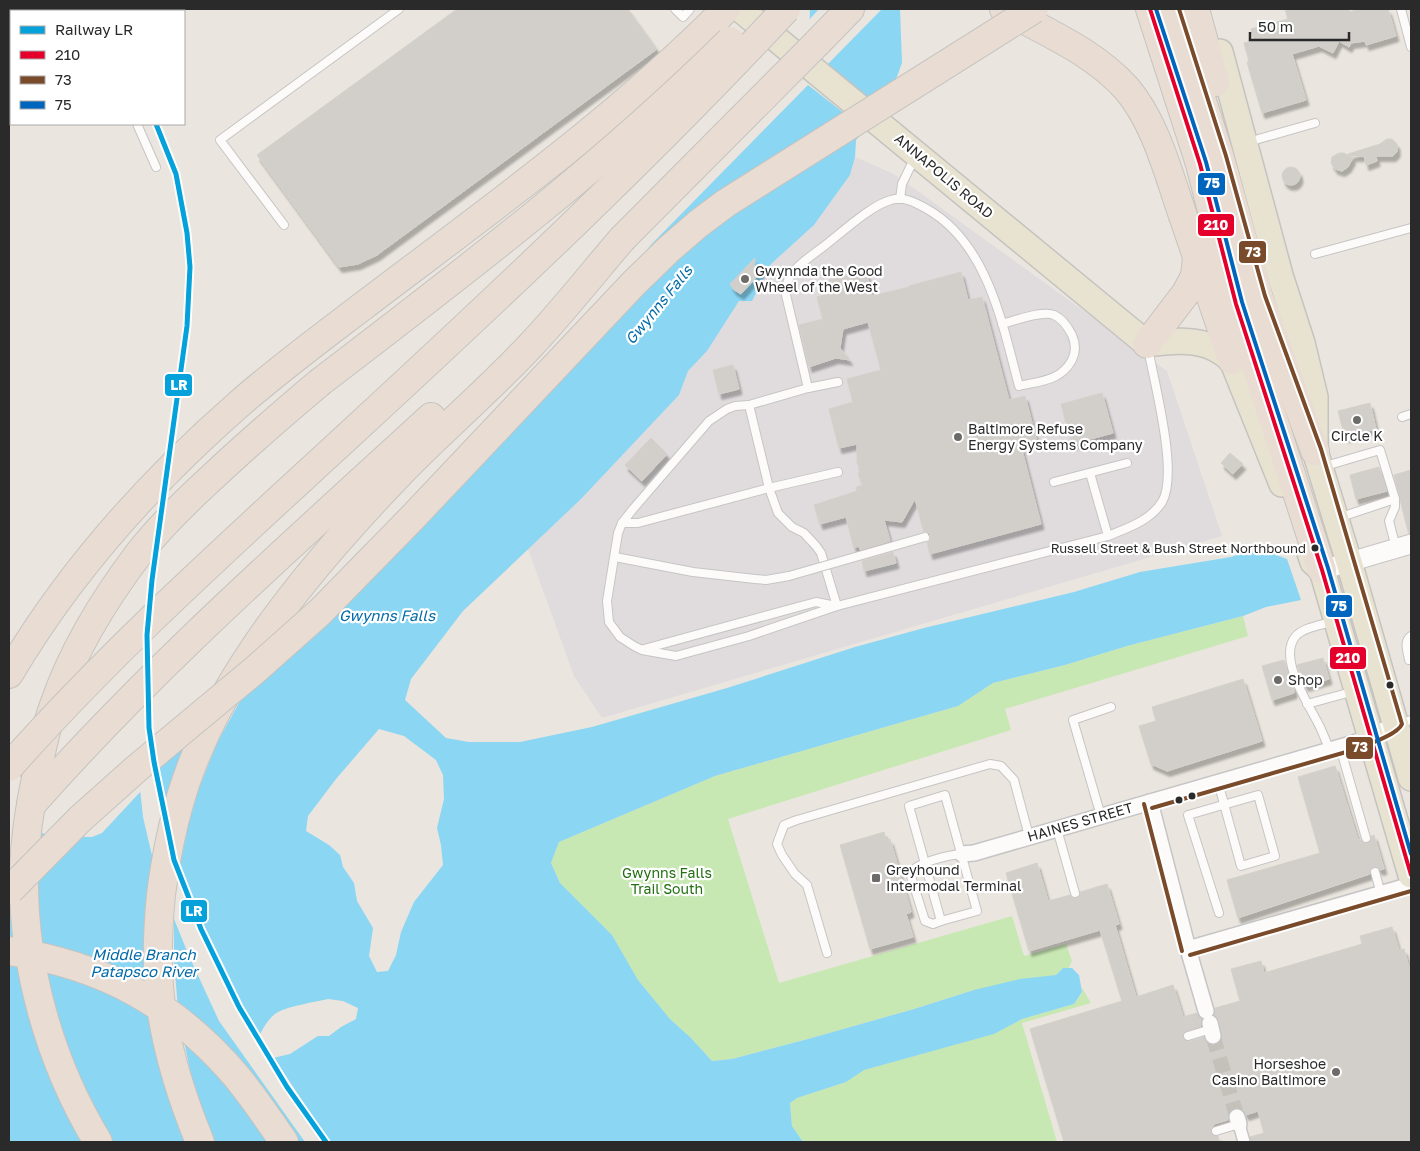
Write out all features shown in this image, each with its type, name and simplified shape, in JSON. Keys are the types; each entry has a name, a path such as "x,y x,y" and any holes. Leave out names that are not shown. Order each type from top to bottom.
{"highway":[{"path":"9,674 56,602 99,547 144,496 239,404 312,345 592,131 666,67 726,9"},
{"path":"98,1142 75,1102 63,1076 39,1003 28,934 24,870 30,809 47,728 65,677 94,620 125,573 157,532 230,460 319,383 499,244 601,160 659,110 764,9"},
{"path":"9,767 91,678 164,605 495,299 689,110 786,9"},
{"path":"9,831 84,746 179,650 622,239 850,9"},
{"path":"1004,9 1083,52 1127,90 1139,106 1159,146 1232,360"},
{"path":"9,891 80,819 320,612 634,284 683,236 754,184 1034,9"},
{"path":"1150,9 1225,155"},
{"path":"1173,9 1272,292 1287,370 1318,459"},
{"path":"1195,9 1225,155 1236,304 1322,570"},
{"path":"200,1142 178,1081 162,1014 158,978 158,944 163,876 170,837 185,784 208,729 230,686 255,648 296,593 343,536 425,448 531,346 622,239"},
{"path":"1147,344 1186,293 1195,276 1197,257"},
{"path":"9,951 51,958 87,970 122,984 164,1010 193,1032 222,1061 251,1095 284,1142"}],"main road":[{"name":"ANNAPOLIS ROAD","path":"740,9 1147,344"},
{"path":"1208,9 1225,155 1280,275 1302,344 1315,397 1318,459 1350,562 1404,722 1411,778"},
{"path":"1147,344 1168,341 1202,344 1215,348 1232,360 1314,562 1322,570 1411,875"}],"street":[{"path":"1322,570 1404,546"},
{"name":"HAINES STREET","path":"962,854 1057,829 1335,748 1370,737 1404,722"},
{"path":"1150,802 1210,1025"},
{"path":"1188,949 1411,885"},
{"path":"1238,1121 1244,1142"}],"lane":[{"path":"284,225 220,140 399,9"},
{"path":"675,9 682,17 690,9"},
{"path":"1401,9 1411,47"},
{"path":"1225,155 1315,123"},
{"path":"136,125 156,167"},
{"path":"900,199 902,184 917,153"},
{"path":"808,388 784,286 796,269 877,206 891,200 912,201 929,211 955,231 977,261 991,292 1002,324 1019,386 1050,379 1067,370 1075,353 1075,340 1066,324 1054,315 1038,315 1002,324"},
{"path":"1315,254 1411,228"},
{"path":"838,382 808,388 749,405 735,406 709,421 633,508 622,523 618,533 608,601 607,612 609,622 620,637 642,650 676,656 749,636 838,606 1108,536 1143,521 1163,501 1168,477 1167,448 1147,344"},
{"path":"749,405 769,488 778,513 792,527 804,533 821,553 838,606"},
{"path":"1402,417 1411,414"},
{"path":"1318,459 1380,450 1395,499 1395,507 1388,521 1404,546"},
{"path":"1054,482 1127,463"},
{"path":"622,523 638,523 769,488 838,472"},
{"path":"1090,473 1108,536"},
{"path":"1336,519 1395,499"},
{"path":"615,557 693,572 766,580 790,576 925,537"},
{"path":"642,650 816,602 838,606"},
{"path":"1337,620 1300,632 1290,644 1289,654 1307,704 1335,748 1366,838"},
{"path":"1409,660 1406,644 1411,636"},
{"path":"1307,704 1357,691"},
{"path":"1101,816 1073,720 1111,708"},
{"path":"827,953 807,885 795,874 777,844 784,825 990,764 1001,766 1014,780 1029,836"},
{"path":"1218,782 1224,805 1241,866 1275,856 1258,794 1224,805 1188,815 1218,913"},
{"path":"941,922 924,863 908,806 945,796 962,854 978,911 941,922 933,924 924,921 910,873 914,867 924,863 962,854"},
{"path":"1057,829 1075,893"},
{"path":"1375,872 1381,894"},
{"path":"1188,1036 1210,1025"},
{"path":"1216,1131 1238,1121"}],"shaded area":[{"path":"855,157 894,174 1167,371 1222,536 602,718 574,676 528,549 581,499 679,395 688,371 707,351 739,301 752,301 771,264 814,225 850,175"}],"green space":[{"name":"Gwynns Falls Trail South","path":"1243,616 1248,636 1005,709 1011,730 728,819 779,983 1012,916 1024,956 1066,944 1072,961 1069,968 1063,968 1056,975 974,990 808,1039 732,1059 712,1061 670,1019 638,980 612,935 560,883 551,863 559,842 715,776 958,706 993,683"},
{"path":"1082,988 1091,1003 1022,1023 1057,1142 803,1142 792,1126 790,1102 797,1098 846,1082 863,1070 993,1034 1022,1019 1074,1004 1082,993"}],"water":[{"name":"Middle Branch Patapsco River","path":"810,9 900,9 902,63 886,106 856,140 855,157 850,175 814,225 771,264 752,301 739,301 707,351 688,371 679,395 581,499 463,611 411,679 405,700 446,738 469,742 520,742 592,727 727,688 855,647 924,628 1074,592 1140,572 1231,557 1257,548 1287,559 1301,600 1266,607 1243,616 993,683 958,706 715,776 559,842 551,863 560,883 612,935 638,980 670,1019 712,1061 732,1059 808,1039 974,990 1020,979 1056,975 1063,968 1072,968 1079,975 1082,992 1074,1004 1022,1019 994,1034 864,1070 846,1082 797,1098 790,1103 792,1126 803,1142 9,1142 9,815 19,823 49,836 92,837 102,833 142,790 184,739 600,313 653,242 745,137 809,40","holes":["379,729 404,736 436,760 443,775 444,799 437,828 443,865 414,902 401,932 396,955 388,971 377,972 369,956 373,928 357,901 354,883 343,867 340,855 329,845 306,831 308,816 336,779","328,999 343,1001 358,1008 356,1019 329,1036 318,1036 290,1054 273,1058 253,1056 261,1032 273,1015 302,1004"]}],"pier":[{"path":"819,9 882,9 827,65 873,103 888,107 867,132 862,128 703,232 246,690 217,743 199,788 188,826 180,865 208,938 247,1015 261,1038 256,1054 272,1055 330,1142 305,1142 219,1021 174,919 174,960 178,1009 245,1099 183,1037 201,1107 215,1142 186,1142 153,1010 45,964 50,994 72,1062 99,1121 112,1142 82,1142 53,1084 35,1038 28,1012 14,942 11,902 9,904 11,868 9,870 9,812 21,821 42,831 39,836 37,901 42,946 149,989 154,864 143,817 140,789 159,766 166,807 170,796 292,622 629,281 849,117 808,85 638,258 743,136 807,39 808,21"}],"building":[{"path":"457,9 628,9 657,49 377,255 358,264 339,267 257,155"},
{"path":"1285,9 1349,9 1350,12 1359,9 1388,9 1396,36 1366,45 1365,41 1351,43 1349,47 1339,41 1333,53 1319,46 1292,54 1306,100 1262,113 1247,62 1249,61 1244,43 1254,40 1251,29 1288,19"},
{"path":"1387,139 1392,139 1397,144 1397,152 1393,156 1376,156 1377,161 1366,165 1364,156 1349,156 1348,154 1380,144"},
{"path":"1339,153 1344,153 1353,158 1348,167 1342,171 1335,169 1331,163 1332,157"},
{"path":"1291,167 1297,170 1300,176 1297,182 1291,185 1285,182 1282,176 1285,170"},
{"name":"Gwynnda the Good Wheel of the West","path":"755,258 753,271 765,268 741,294 734,290 730,284"},
{"path":"866,271 872,296 961,272 968,300 982,297 1009,400 1025,396 1037,442 1021,446 1041,524 930,554 927,542 930,536 929,533 924,532 915,499 902,522 884,520 890,541 860,550 859,546 854,548 846,517 820,524 814,505 857,491 856,487 863,485 858,474 861,469 857,463 857,444 839,448 829,409 853,402 847,379 881,370 868,322 843,329 840,348 850,360 836,358 809,367 799,325 823,319 817,297 832,293 829,280"},
{"path":"733,365 739,389 719,394 713,370"},
{"path":"1102,393 1113,433 1072,444 1061,404"},
{"name":"Circle K","path":"1370,403 1376,429 1345,437 1338,411"},
{"path":"651,438 667,454 642,481 625,465"},
{"path":"1230,453 1243,464 1233,474 1221,463"},
{"path":"1379,467 1387,491 1356,499 1350,475"},
{"path":"1411,470 1411,531 1408,531 1394,475"},
{"path":"893,552 896,563 864,571 862,561"},
{"path":"1323,658 1329,679 1305,686 1297,665"},
{"name":"Shop","path":"1284,660 1294,693 1272,700 1262,666"},
{"path":"1243,679 1262,741 1167,771 1151,764 1139,726 1156,721 1152,707"},
{"path":"1335,766 1358,840 1368,843 1371,840 1371,836 1374,835 1384,869 1380,870 1377,867 1373,867 1370,870 1370,874 1238,918 1227,880 1320,853 1298,777"},
{"name":"Greyhound Intermodal Terminal","path":"884,832 886,840 890,839 911,912 906,914 913,937 870,949 840,845"},
{"path":"1037,863 1048,901 1070,895 1073,898 1077,898 1080,892 1107,884 1119,924 1115,925 1136,997 1173,985 1183,1017 1197,1013 1202,1019 1201,1026 1184,1033 1183,1038 1187,1042 1204,1037 1207,1043 1215,1045 1222,1039 1219,1021 1214,1015 1215,1008 1240,1001 1231,969 1261,961 1264,973 1362,944 1360,936 1392,927 1399,950 1404,949 1411,974 1411,1142 1251,1142 1250,1137 1264,1133 1258,1111 1246,1115 1243,1110 1234,1108 1230,1111 1228,1120 1214,1124 1212,1128 1211,1133 1214,1136 1218,1136 1219,1142 1064,1142 1030,1029 1122,1001 1100,930 1029,951 1006,873"}],"tunnel":[{"path":"1213,1036 1237,1117"}],"rail line":[{"name":"LR","path":"156,125 176,174 187,233 190,267 187,326 152,580 147,635 149,728 154,762 174,860 201,929 239,1007 287,1087 326,1142"}],"transit line":[{"name":"210","path":"1150,9 1200,164 1236,304 1322,570 1411,875"},
{"name":"75","path":"1156,9 1206,162 1242,302 1328,568 1411,854"},
{"name":"73","path":"1152,808 1353,750 1388,736 1402,724 1321,449 1265,296 1226,156 1179,9"},
{"name":"73","path":"1144,804 1182,951"},
{"name":"73","path":"1190,955 1411,891"}],"place":[{"name":"Gwynnda the Good Wheel of the West","path":"745,279"},
{"name":"Circle K","path":"1357,420"},
{"name":"Baltimore Refuse Energy Systems Company","path":"958,437"},
{"name":"Russell Street & Bush Street Northbound","path":"1315,548"},
{"name":"Shop","path":"1278,680"},
{"name":"Greyhound Intermodal Terminal","path":"876,878"},
{"name":"Horseshoe Casino Baltimore","path":"1336,1072"}],"water label":[{"name":"Gwynns Falls","path":"659,305"},
{"name":"Gwynns Falls","path":"387,616"}]}
